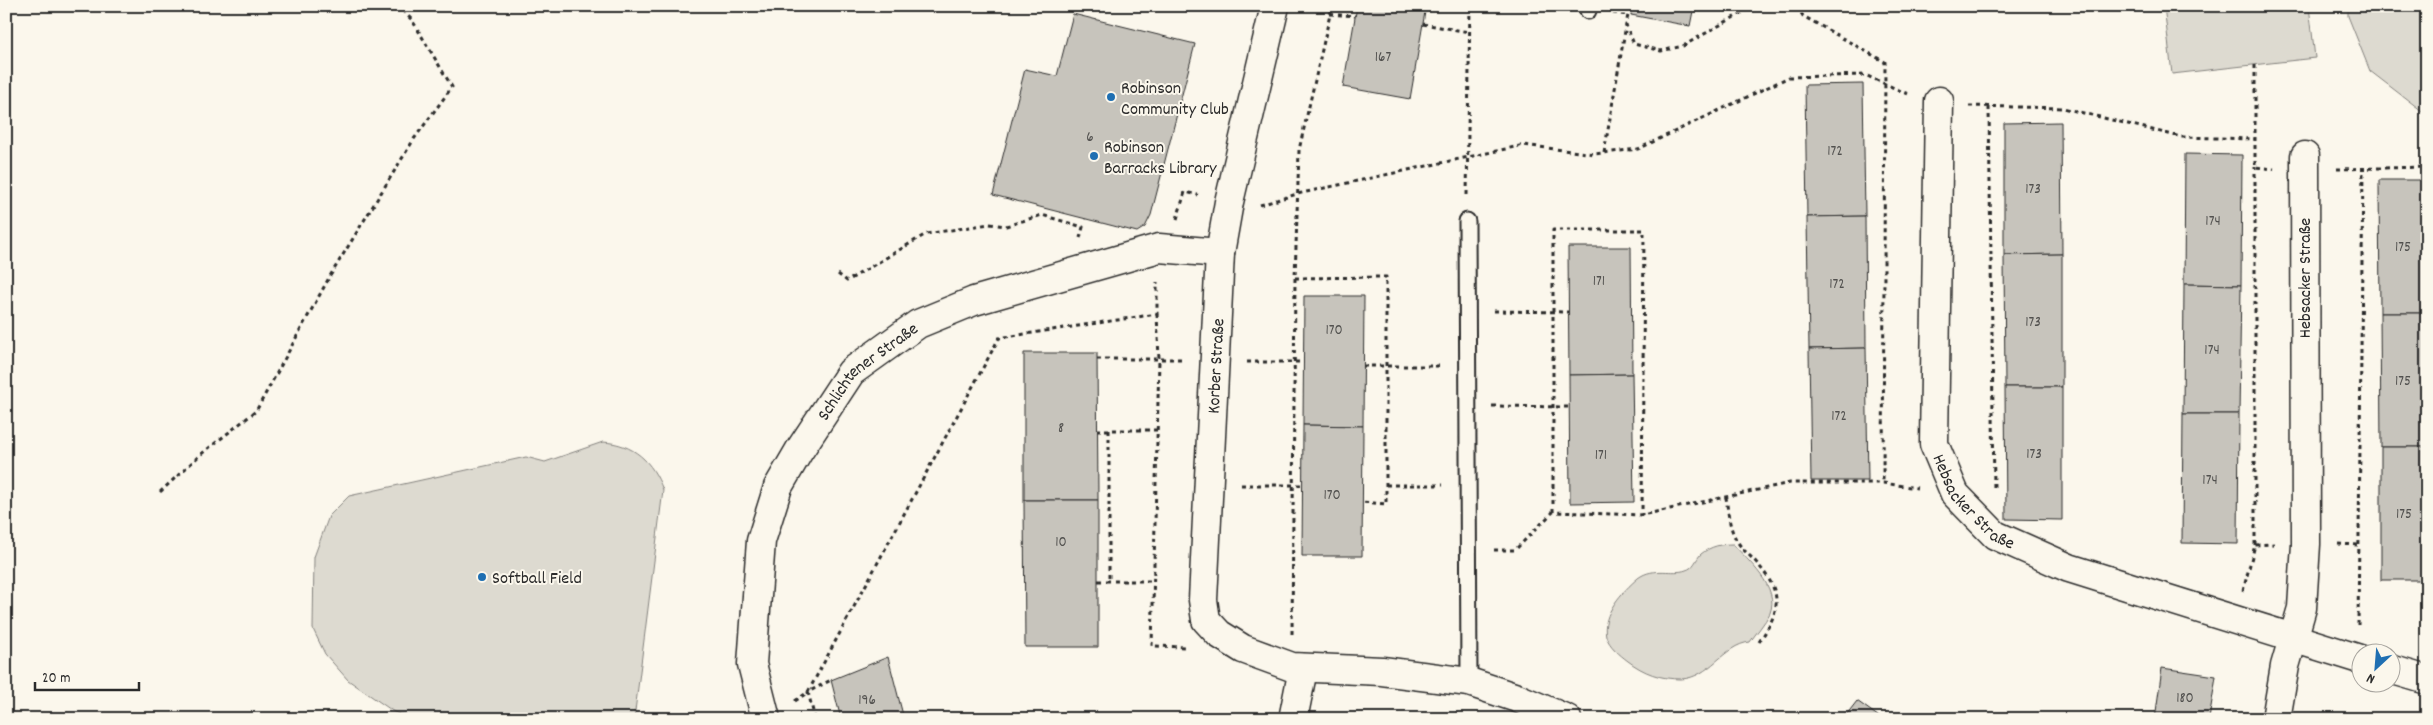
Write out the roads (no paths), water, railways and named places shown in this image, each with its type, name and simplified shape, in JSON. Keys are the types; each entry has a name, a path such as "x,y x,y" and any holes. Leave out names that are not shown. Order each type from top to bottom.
{"street":[{"name":"Korber Straße","path":"1275,6 1229,202 1220,253 1203,600 1206,620 1219,634 1243,649 1297,668 1382,671 1468,682 1517,698 1567,719"},
{"name":"Hebsacker Straße","path":"1939,103 1934,444 1955,494 1994,535 2069,568 2350,656"},
{"name":"Hebsacker Straße","path":"2276,719 2285,666 2302,608 2306,544 2305,156"},
{"name":"Schlichtener Straße","path":"766,719 752,664 761,541 778,487 851,372 918,324 974,301 1158,248 1220,253"},
{"path":"1293,719 1297,668"},
{"path":"2400,672 2427,680"}],"lane":[{"path":"1468,221 1468,682"}],"place":[{"name":"Robinson Community Club","path":"1111,97"},
{"name":"Robinson Barracks Library","path":"1094,156"},
{"name":"Softball Field","path":"482,577"}]}
